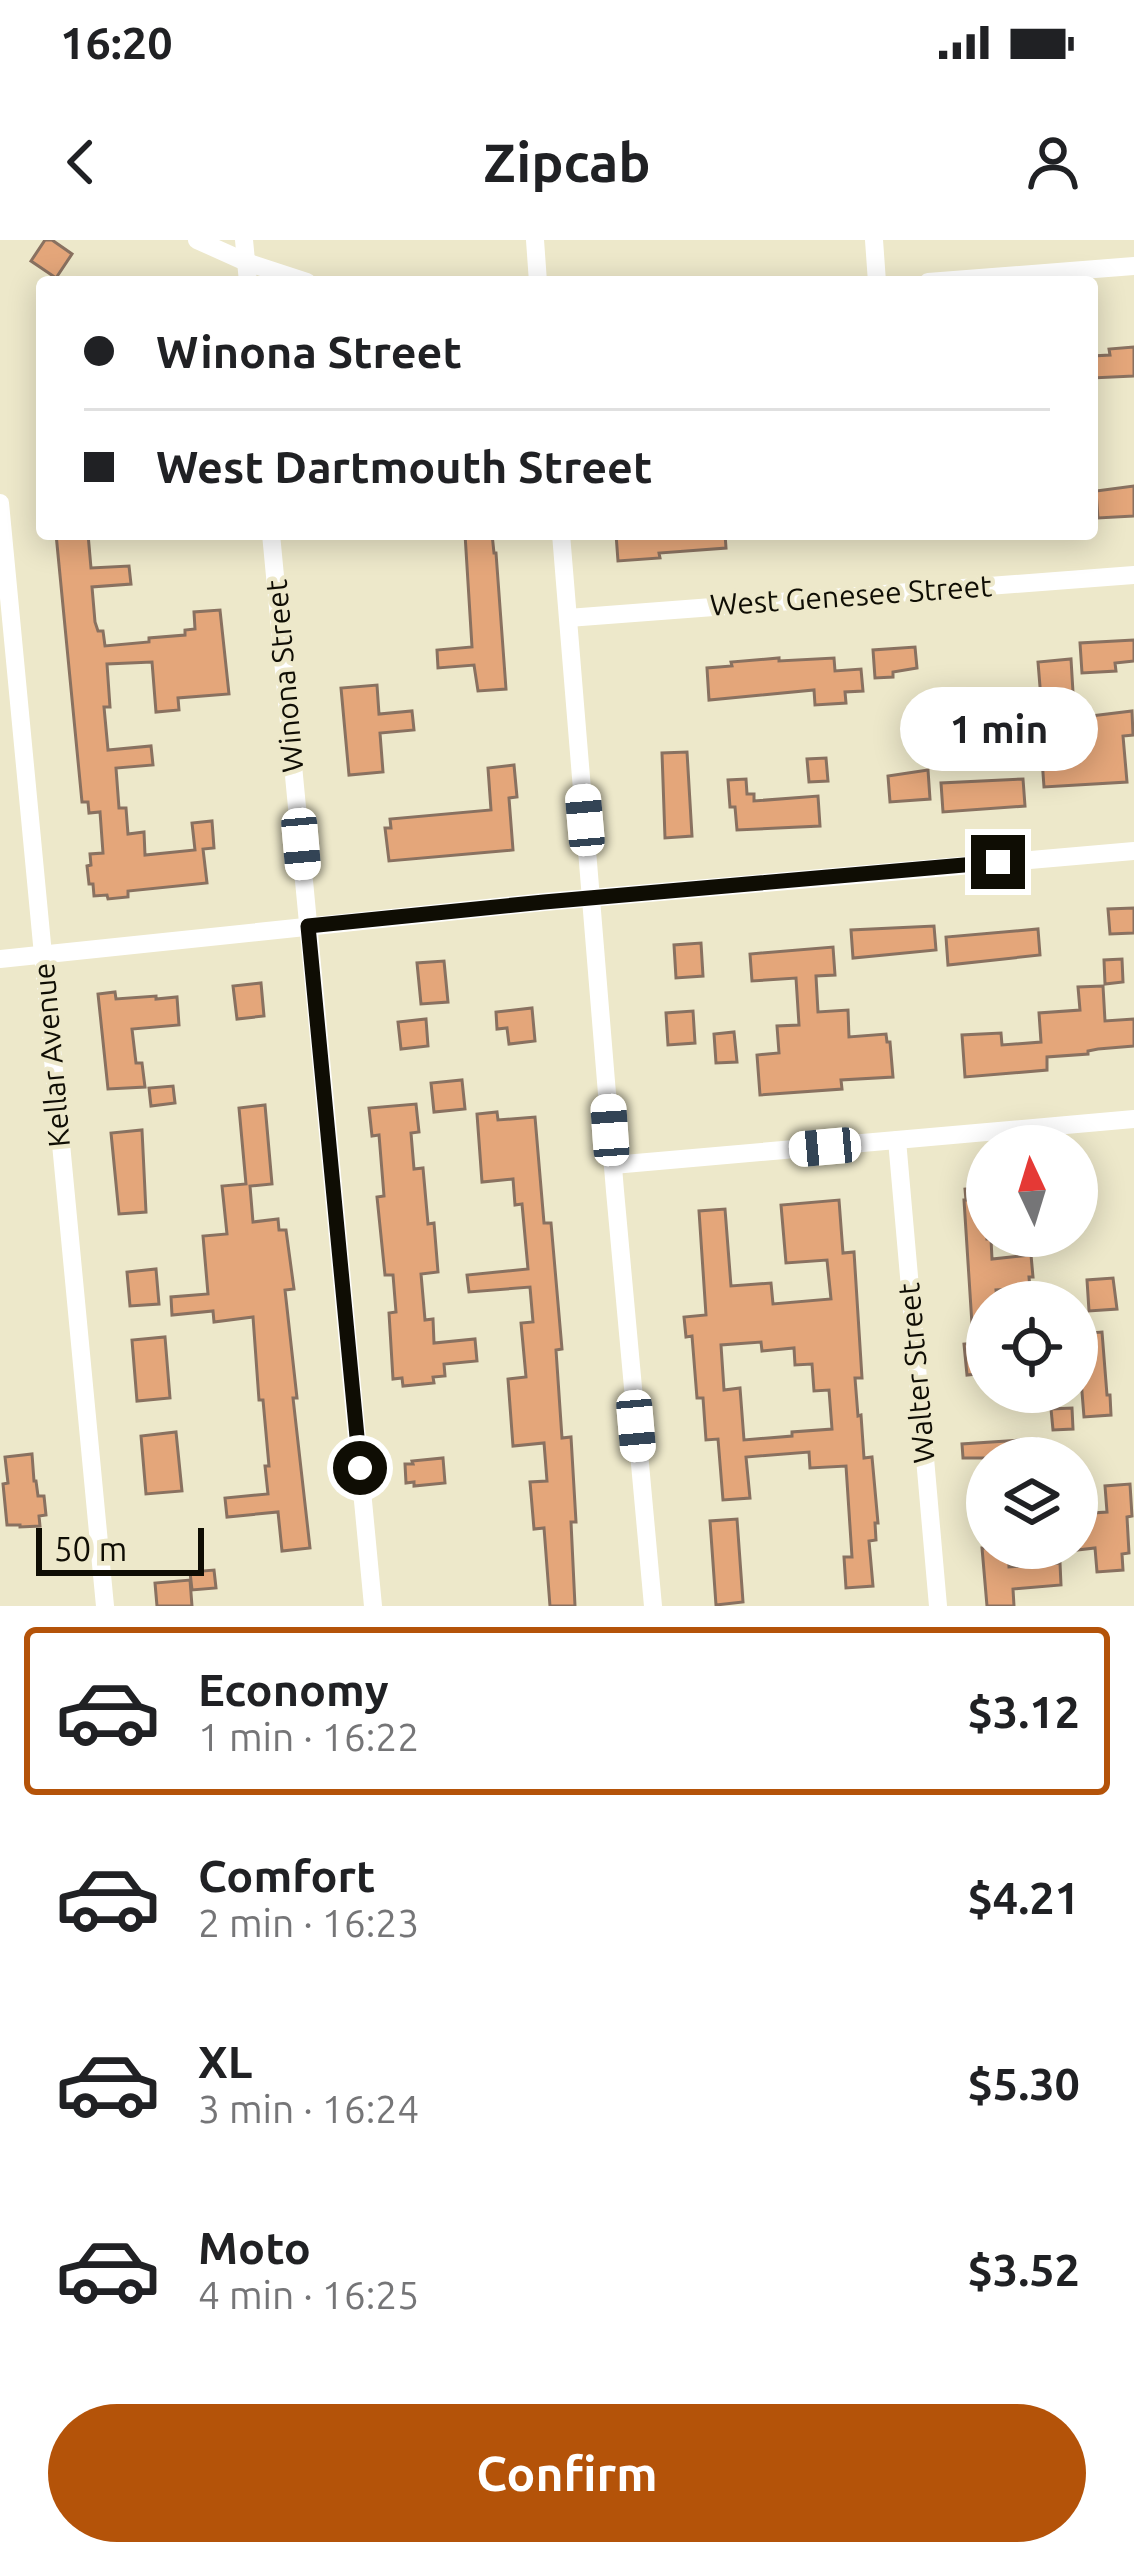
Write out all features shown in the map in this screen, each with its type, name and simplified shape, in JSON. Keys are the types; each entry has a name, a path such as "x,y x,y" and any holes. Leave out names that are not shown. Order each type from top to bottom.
{"street":[{"path":"197,240 247,272"},
{"path":"244,240 247,272"},
{"path":"535,240 538,276"},
{"path":"874,240 877,276"},
{"path":"1005,276 1134,266"},
{"name":"Kellar Avenue","path":"0,503 105,1606"},
{"name":"Winona Street","path":"272,540 373,1606"},
{"path":"562,540 653,1606"},
{"name":"West Genesee Street","path":"568,618 1134,575"},
{"path":"0,959 592,898 1134,850"},
{"path":"613,1165 1134,1119"},
{"name":"Walter Street","path":"896,1140 938,1606"}],"building":[{"path":"45,240 72,254 57,276 31,261"},
{"path":"1134,347 1134,376 1098,378 1098,356 1110,355 1109,349"},
{"path":"1134,486 1134,516 1098,518 1098,491"},
{"path":"57,540 89,540 91,568 129,566 131,584 92,587 95,622 98,631 103,631 105,646 185,635 185,630 195,629 194,612 220,610 229,694 178,698 179,710 156,712 152,662 107,664 108,750 151,746 153,765 116,768 119,808 126,808 128,834 144,832 145,855 195,850 192,823 212,821 214,848 203,849 207,883 128,891 128,897 94,896 87,866 91,865 90,854 103,853 100,812 89,813 88,802 82,802"},
{"path":"465,540 493,540 506,689 478,691 474,665 438,668 437,650 472,647"},
{"path":"616,540 725,540 726,548 618,561"},
{"path":"1134,640 1134,661 1115,663 1116,671 1082,673 1080,643"},
{"path":"915,647 917,668 875,678 873,650"},
{"path":"779,658 834,658 835,671 861,669 863,691 845,692 846,703 815,705 814,690 709,700 707,668"},
{"path":"1071,659 1074,709 1042,711 1038,662"},
{"path":"377,685 379,714 412,711 414,730 380,733 383,772 349,775 341,688"},
{"path":"1132,711 1133,735 1123,736 1127,782 1044,787 1042,759 1069,757 1066,719"},
{"path":"687,752 692,836 665,838 662,753"},
{"path":"826,758 828,781 809,782 807,759"},
{"path":"514,765 517,797 509,798 513,850 389,861 385,828 391,828 390,819 491,810 488,768"},
{"path":"928,770 930,799 890,802 888,776"},
{"path":"746,779 747,794 754,794 754,801 818,796 820,826 737,830 728,780"},
{"path":"1023,779 1025,806 943,812 941,783"},
{"path":"1134,908 1134,933 1110,934 1108,909"},
{"path":"934,926 936,950 853,958 851,930"},
{"path":"1038,929 1040,955 948,965 946,937"},
{"path":"701,943 703,976 676,978 674,945"},
{"path":"833,947 835,975 816,976 818,1012 848,1010 849,1037 886,1034 893,1077 841,1080 842,1089 760,1095 757,1055 779,1053 777,1026 799,1025 796,978 752,981 750,954"},
{"path":"1122,959 1123,982 1105,984 1104,960"},
{"path":"444,961 448,1002 421,1004 417,963"},
{"path":"261,983 264,1016 237,1019 233,986"},
{"path":"1103,986 1105,1021 1134,1019 1134,1046 1047,1057 1047,1070 965,1077 962,1035 1001,1033 1002,1045 1041,1042 1039,1013 1080,1010 1078,987"},
{"path":"115,992 116,999 177,997 179,1025 132,1029 145,1087 108,1089 98,994"},
{"path":"532,1008 535,1041 509,1044 507,1028 497,1029 496,1012"},
{"path":"693,1011 695,1043 668,1045 666,1013"},
{"path":"426,1019 428,1046 401,1049 398,1022"},
{"path":"734,1032 737,1062 716,1063 714,1034"},
{"path":"462,1080 465,1109 434,1112 431,1083"},
{"path":"173,1086 175,1103 151,1106 149,1088"},
{"path":"416,1104 419,1132 411,1133 414,1169 423,1168 438,1272 421,1274 425,1320 433,1319 434,1343 475,1339 477,1361 444,1364 445,1376 433,1377 434,1383 403,1386 402,1378 393,1379 389,1313 396,1312 393,1275 385,1275 377,1197 384,1196 379,1135 372,1136 369,1108"},
{"path":"265,1105 272,1184 250,1186 253,1222 278,1219 279,1230 286,1230 294,1289 285,1290 297,1398 293,1398 310,1548 282,1551 278,1512 227,1517 225,1498 268,1494 253,1317 214,1322 213,1311 172,1315 171,1297 208,1294 203,1236 227,1234 222,1186 246,1184 239,1108"},
{"path":"497,1112 498,1120 535,1117 544,1223 551,1223 562,1349 556,1350 562,1438 571,1437 575,1606 550,1606 544,1528 534,1529 530,1482 547,1481 544,1443 513,1446 508,1379 526,1377 521,1323 533,1322 530,1287 469,1292 467,1275 528,1269 522,1204 515,1205 513,1179 482,1182 477,1114"},
{"path":"142,1130 146,1212 119,1214 111,1133"},
{"path":"839,1200 843,1253 854,1252 862,1378 855,1378 858,1416 864,1458 872,1457 878,1523 876,1540 869,1541 873,1586 846,1588 844,1557 852,1557 846,1466 810,1468 809,1452 746,1457 750,1498 723,1500 718,1439 706,1440 692,1336 686,1337 684,1317 706,1315 699,1211 725,1209 731,1286 771,1283 773,1304 831,1299 827,1260 786,1263 781,1205","holes":["761,1342 762,1351 794,1348 795,1365 812,1364 814,1391 829,1390 832,1429 744,1440 740,1388 724,1390 721,1345"]},
{"path":"968,1257 1031,1257 1029,1281 969,1281"},
{"path":"156,1269 159,1304 130,1306 127,1272"},
{"path":"1113,1278 1117,1309 1098,1310 1098,1281 1087,1280"},
{"path":"1098,1332 1102,1332 1111,1415 1084,1417 1084,1413 1098,1413"},
{"path":"165,1337 170,1398 137,1401 132,1340"},
{"path":"1051,1413 1072,1413 1073,1429 1053,1430"},
{"path":"176,1432 182,1491 146,1494 141,1436"},
{"path":"32,1454 34,1481 38,1496 44,1496 46,1515 39,1516 40,1526 7,1525 5,1457"},
{"path":"443,1458 445,1483 406,1483 405,1464"},
{"path":"1130,1484 1129,1553 1122,1554 1123,1570 1097,1572 1098,1513 1107,1512 1105,1486"},
{"path":"737,1519 743,1602 716,1605 710,1521"},
{"path":"984,1569 1060,1569 1061,1585 1013,1589 1014,1606 987,1606"},
{"path":"214,1570 216,1588 192,1590 190,1572"},
{"path":"190,1580 192,1606 157,1606 155,1583"}],"route":[{"path":"360,1468 308,926 998,862"}]}
